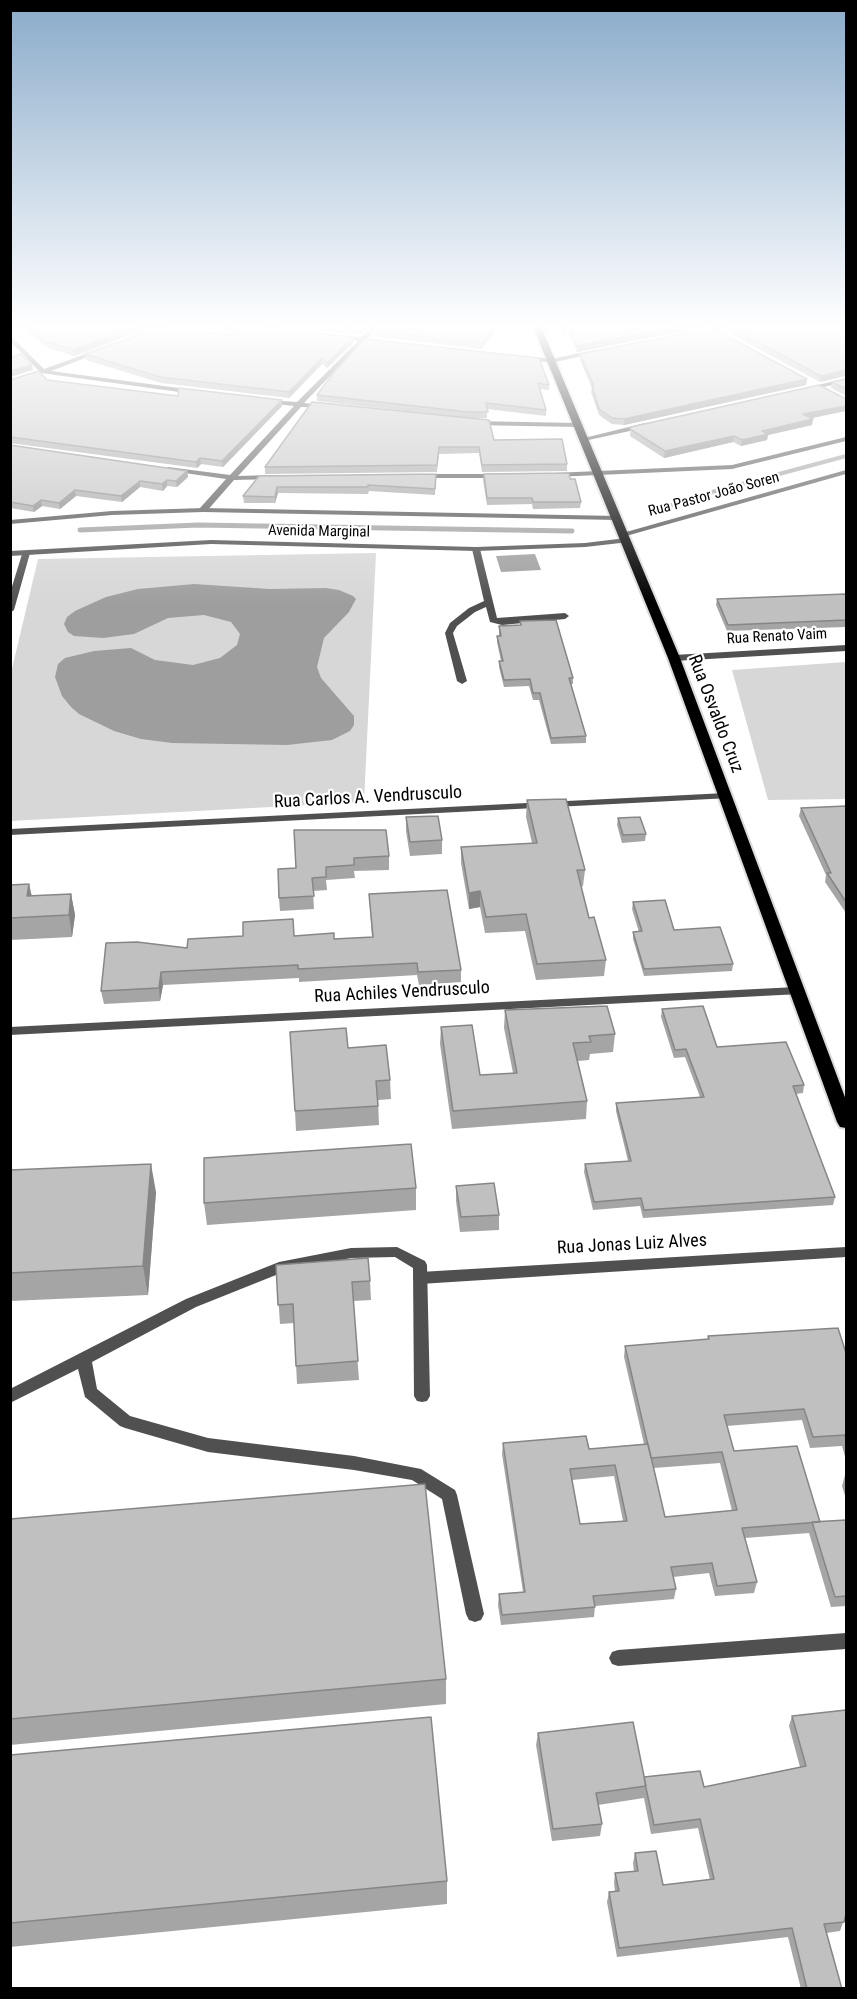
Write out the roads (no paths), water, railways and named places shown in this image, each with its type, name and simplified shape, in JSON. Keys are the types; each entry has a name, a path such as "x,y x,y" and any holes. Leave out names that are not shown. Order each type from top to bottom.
{"highway":[{"name":"Rua Osvaldo Cruz","path":"576,417 674,658 846,1122"}],"street":[{"path":"203,510 287,417"},
{"path":"468,422 579,425"},
{"path":"584,439 651,424"},
{"name":"Rua Pastor João Soren","path":"540,475 599,475 732,467 846,439"},
{"path":"162,468 232,478 280,477"},
{"name":"Rua Pastor João Soren","path":"625,537 846,472"},
{"path":"410,476 504,476"},
{"name":"Avenida Marginal","path":"10,522 112,513 203,510 617,518"},
{"name":"Avenida Marginal","path":"10,554 211,542 476,549 585,545 625,537"},
{"path":"476,549 491,618 498,622 565,616"},
{"path":"10,610 26,553"},
{"path":"462,681 449,633 453,625 466,615 488,603"},
{"name":"Rua Renato Vaim","path":"674,658 846,648"},
{"name":"Rua Carlos A. Vendrusculo","path":"10,832 726,796"},
{"name":"Rua Achiles Vendrusculo","path":"10,1031 796,991"},
{"path":"10,1396 191,1303 279,1268 351,1254 397,1252 420,1265 422,1396"},
{"name":"Rua Jonas Luiz Alves","path":"420,1278 846,1252"},
{"path":"84,1360 90,1392 125,1421 208,1445 354,1463 415,1474 449,1495 475,1614"},
{"path":"618,1658 846,1641"}],"waterway":[{"path":"651,512 712,492 846,456"},
{"path":"80,530 198,525 572,531"}]}
